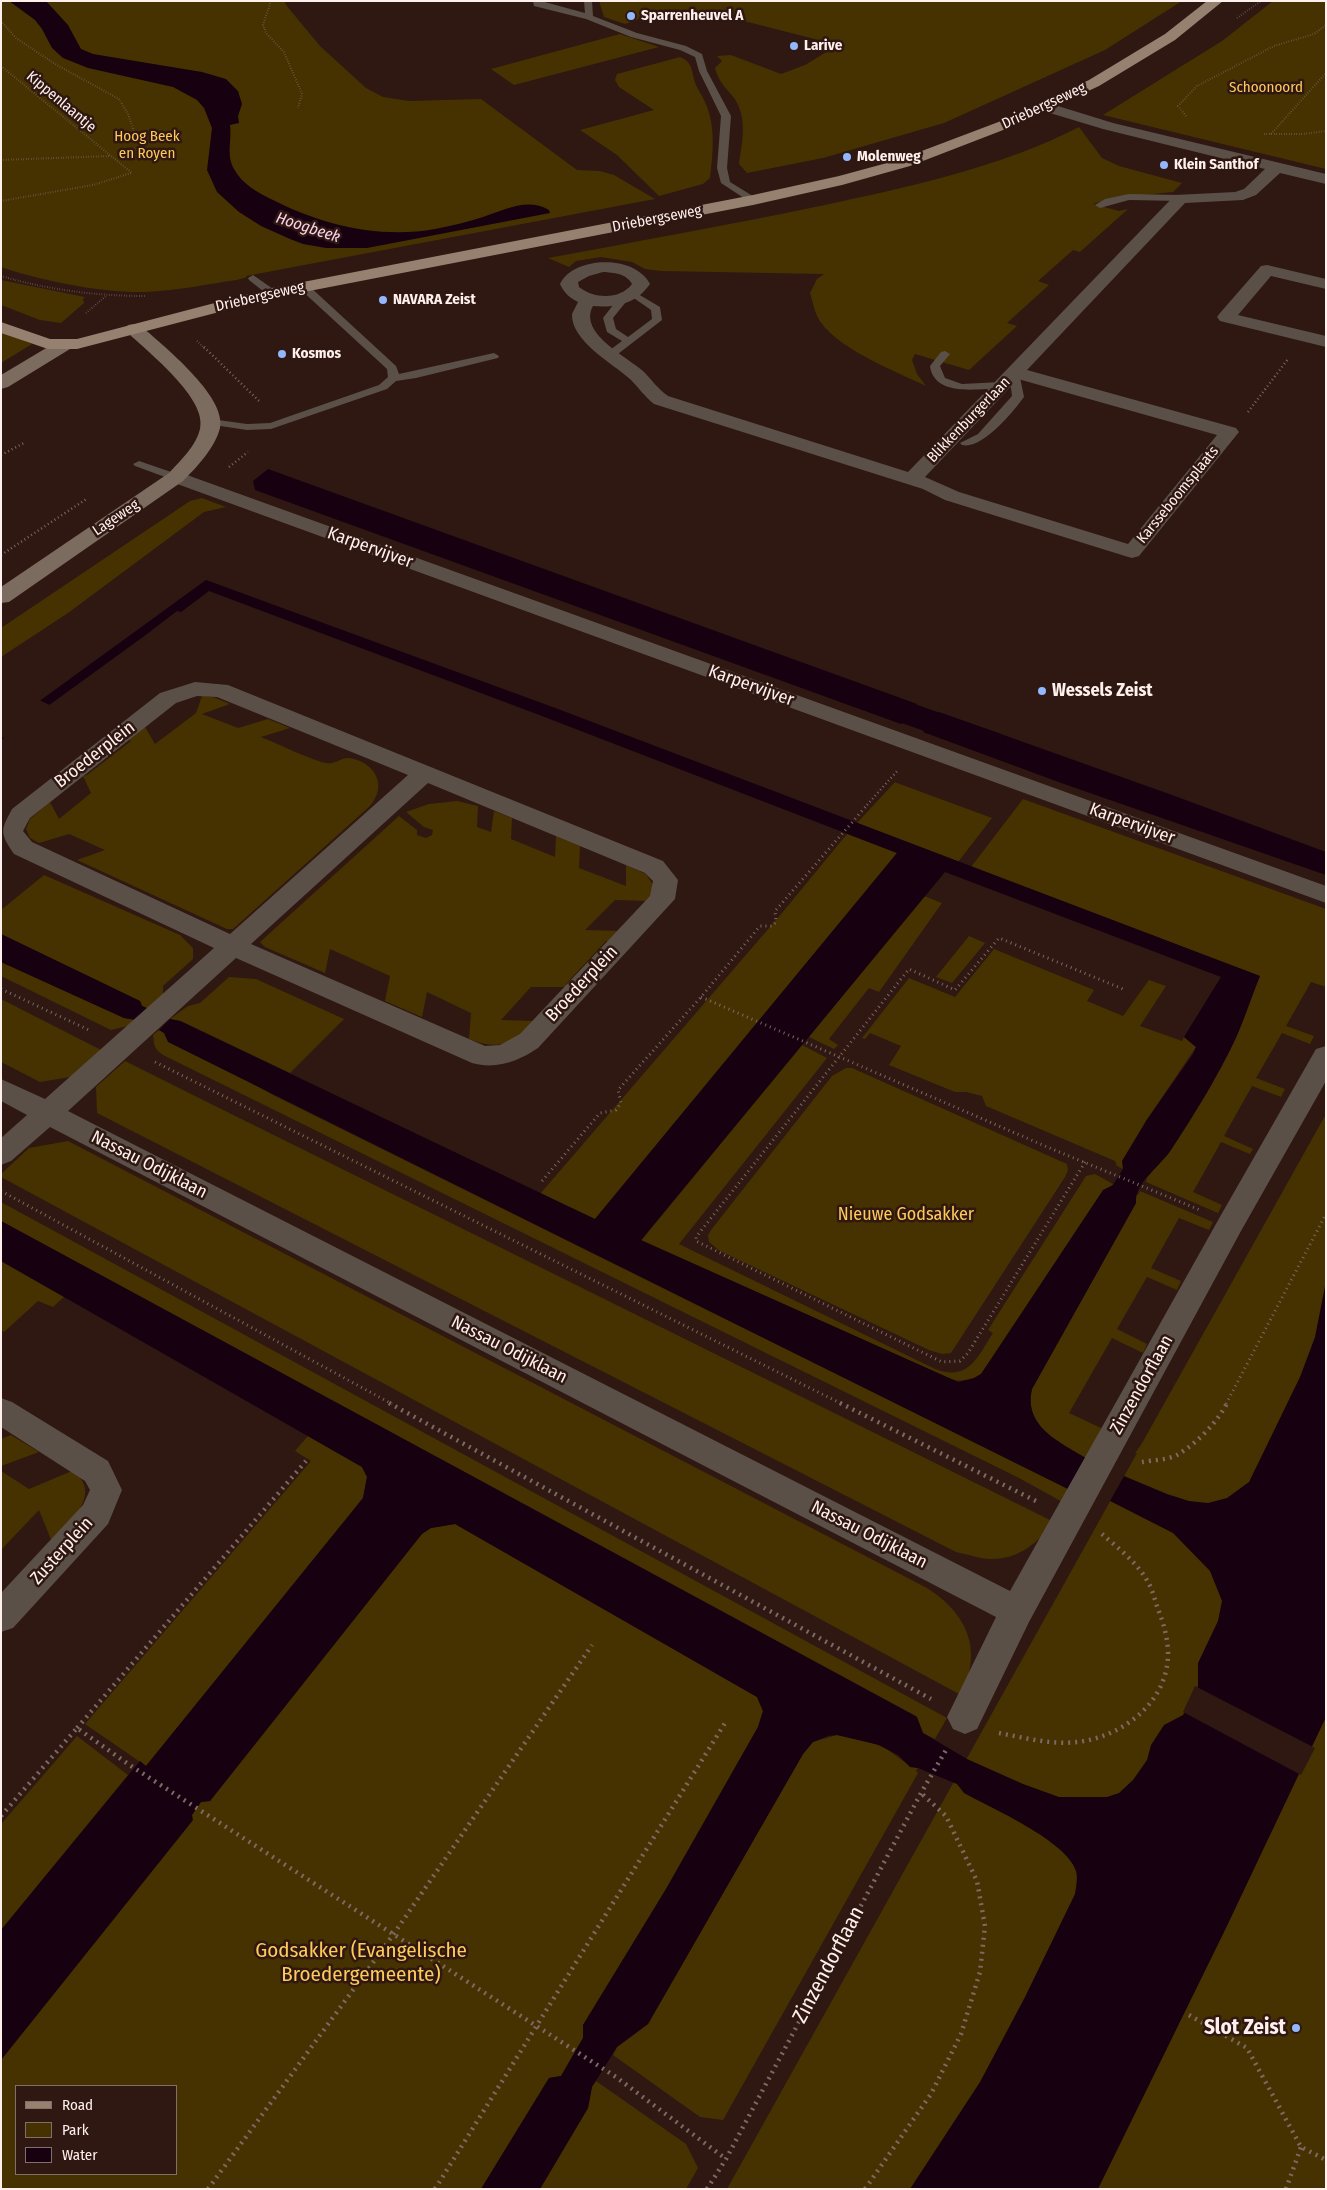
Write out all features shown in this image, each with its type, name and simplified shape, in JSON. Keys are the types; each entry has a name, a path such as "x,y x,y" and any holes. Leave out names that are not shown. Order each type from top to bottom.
{"main road":[{"name":"Driebergseweg","path":"1,327 48,344 64,345 91,341 304,286 753,200 842,180 904,162 1006,124 1045,107 1094,83 1170,37 1216,1"},
{"path":"1,310 53,327 93,330 134,329 199,394 208,408 211,422"},
{"path":"1,383 64,345"},
{"name":"Lageweg","path":"1,597 176,477 190,463 200,447 211,422"}],"street":[{"path":"1045,107 1108,126 1326,179"},
{"path":"1181,198 1237,197 1250,192 1277,167"},
{"name":"Blikkenburgerlaan","path":"912,479 1181,198"},
{"path":"603,267 615,268 634,274 642,284 629,296 607,300 589,299 573,291 570,281 582,271 603,267"},
{"path":"1326,284 1267,270 1226,317 1326,342"},
{"path":"589,299 582,309 580,318 584,327 610,355 635,374 661,400 912,479"},
{"name":"Karsseboomsplaats","path":"912,479 952,496 1132,552 1230,432 1007,379"},
{"name":"Karpervijver","path":"176,477 1326,895"},
{"name":"Broederplein","path":"194,689 220,690 424,774 654,868 666,880 662,899 529,1041 512,1052 499,1056 482,1056 232,946 23,848 11,832 20,814 168,698 194,689"},
{"path":"1,1154 424,774"},
{"name":"Zinzendorflaan","path":"965,1717 1017,1611 1326,1056"},
{"name":"Nassau Odijklaan","path":"1,1089 1017,1611"},
{"name":"Zusterplein","path":"1,1411 97,1471 106,1490 96,1514 1,1617"}],"lane":[{"path":"537,1 537,4 589,17 634,35 683,48 699,56 703,71 726,116 722,168 726,183 753,200"},
{"path":"588,1 589,17"},
{"path":"1100,205 1124,198 1181,198"},
{"path":"253,278 272,293"},
{"path":"304,286 392,368 394,378"},
{"path":"610,355 657,320 656,309 629,296 608,318 611,330 623,338"},
{"path":"945,354 936,366 936,372 941,380 961,387 1007,379 1018,397 982,436 966,443"},
{"path":"211,422 247,427 271,426 382,387 394,378 494,356"},
{"path":"139,464 176,477"}],"path":[{"path":"271,1 263,25 266,33 284,52 302,94 298,108"},
{"path":"1,21 16,38 55,64 119,99 128,114 144,160"},
{"path":"1192,118 1184,115 1178,106 1197,86 1274,46 1314,34 1326,25"},
{"name":"Kippenlaantje","path":"1,66 132,173 92,186 1,201"},
{"path":"1272,134 1326,73"},
{"path":"1256,134 1303,134 1326,130"},
{"path":"1,160 110,156"},
{"path":"1,276 63,290 107,296 150,296"},
{"path":"1244,416 1305,337"},
{"path":"195,339 269,411 271,426 262,439 248,452 203,487"},
{"path":"1,455 24,443"},
{"path":"1,555 90,496"},
{"path":"542,1181 600,1112 616,1110 621,1103 618,1090 701,997 760,926 772,926 776,922 775,911 855,820 907,742"},
{"path":"1085,1162 968,1353 960,1361 942,1362 696,1241 696,1237 909,969 955,990 999,938 1123,990"},
{"path":"1,989 131,1038 1075,1508 1101,1534 1124,1553 1148,1582 1165,1623 1168,1656 1162,1686 1144,1713 1118,1731 1087,1740 1048,1743 991,1732 1,1192"},
{"path":"701,997 1164,1194"},
{"path":"1100,1460 1132,1463 1176,1456 1200,1437 1223,1411 1326,1214"},
{"path":"1,1816 306,1461"},
{"path":"208,2189 393,1935 592,1645"},
{"path":"434,2189 725,1723"},
{"path":"77,1728 199,1810 570,2046 616,2077 726,2159"},
{"name":"Zinzendorflaan","path":"707,2189 726,2159 921,1793 948,1748"},
{"path":"865,2189 931,2094 961,2034 980,1972 985,1926 977,1881 946,1816 921,1793"},
{"path":"1189,2016 1247,2048 1301,2147 1326,2160"},
{"path":"1286,2189 1301,2147"}],"green space":[{"name":"Hoog Beek en Royen","path":"1,1 287,1 286,5 320,46 366,88 383,97 409,101 481,99 577,170 600,171 614,175 655,199 246,276 237,280 168,290 128,292 92,288 17,272 1,267"},
{"path":"599,1 1182,1 1105,50 944,123 823,158 747,173 739,164 743,130 741,114 734,98 716,73 715,68 722,61 717,56 731,55 781,74 805,65 838,45 744,21 702,13 664,14 642,18 625,24 604,17"},
{"name":"Schoonoord","path":"1273,1 1326,1 1326,169 1103,115 1222,41"},
{"path":"620,34 659,47 514,85 491,69"},
{"path":"680,57 685,59 690,65 696,85 711,120 713,149 710,178 703,184 659,196 617,155 580,130 654,110 619,87 615,80 617,74"},
{"path":"1079,127 1102,158 1119,166 1182,183 1173,192 1113,198 1093,204 1119,211 1128,209 1080,252 1073,250 1038,281 1049,285 1007,323 1017,326 969,370 915,354 912,360 917,374 926,386 850,348 825,327 817,316 810,293 817,279 824,274 661,271 645,269 632,262 601,257 576,261 569,267 548,258 786,213 920,183 952,175 1017,154"},
{"path":"1,280 85,297 83,299 84,303 61,323 40,320 1,305"},
{"path":"1,332 32,344 1,363"},
{"path":"202,498 226,507 204,512 68,613 1,657 1,628 190,501"},
{"path":"202,696 213,697 230,704 202,714 238,728 268,719 290,728 261,737 326,763 346,758 358,760 372,769 378,783 378,790 370,806 233,929 227,929 77,860 105,850 69,834 39,843 30,838 26,829 30,819 50,802 59,819 91,793 83,776 87,775 131,741 129,740 145,727 155,744 196,713"},
{"path":"895,782 992,818 958,862 857,823"},
{"path":"1023,799 1326,909 1326,987 1311,982 1286,1026 1314,1036 1310,1044 1282,1033 1256,1078 1285,1089 1281,1097 1252,1086 1224,1136 1253,1149 1250,1154 1221,1142 1193,1192 1222,1205 1218,1213 1146,1182 1147,1178 1169,1152 1209,1088 1246,1012 1260,976 971,867"},
{"path":"457,801 478,806 477,827 491,832 494,811 512,818 511,839 555,857 556,836 580,846 579,868 626,886 626,865 646,874 653,885 652,895 647,901 615,900 585,930 619,931 608,942 606,941 566,984 567,987 531,987 501,1020 534,1021 512,1040 497,1045 479,1043 469,1039 471,1013 427,992 422,1017 385,1001 390,976 330,949 325,973 265,947 260,942 399,816 417,830 417,835 426,838 432,835 433,830 424,827 406,812 429,804"},
{"path":"847,834 897,853 595,1219 540,1194 782,913"},
{"path":"44,875 180,935 193,948 193,959 163,986 163,995 149,1009 142,1006 140,1001 1,934 1,910"},
{"path":"924,896 942,903 879,992 869,988 829,1039 838,1045 834,1049 809,1037"},
{"path":"969,936 985,943 952,983 936,977"},
{"path":"994,949 1094,990 1087,1001 1123,1016 1149,980 1166,986 1140,1026 1182,1041 1184,1037 1196,1047 1146,1121 1123,1169 1117,1166 1115,1161 986,1106 982,1096 966,1092 955,1092 889,1065 901,1046 870,1033 865,1039 862,1038 909,978 955,997"},
{"path":"1,962 124,1018 136,1020 132,1025 111,1030 1,976"},
{"path":"229,977 256,979 344,1019 290,1073 181,1021 170,1019 188,1006 200,1003"},
{"path":"1,999 105,1052 76,1076 40,1082 1,1062"},
{"path":"159,1030 273,1095 1070,1490 1066,1504 1019,1478 163,1055 156,1049 154,1042 153,1035"},
{"path":"802,1045 827,1058 679,1244 935,1369 956,1372 964,1369 977,1358 993,1333 988,1330 1086,1176 1095,1174 1113,1184 981,1374 969,1380 953,1380 641,1241"},
{"path":"125,1061 1054,1522 1034,1543 1011,1556 987,1559 956,1552 97,1113 96,1087"},
{"name":"Nieuwe Godsakker","path":"846,1068 852,1068 1067,1164 1068,1170 1065,1177 951,1353 942,1354 929,1350 720,1251 709,1242 708,1235 711,1230 832,1076"},
{"name":"Slot Zeist","path":"1326,1114 1326,2189 727,2189 1137,1453 1135,1453"},
{"path":"68,1141 927,1588 956,1613 968,1634 971,1659 968,1676 959,1694 1,1177 1,1174 29,1148"},
{"path":"1140,1191 1213,1222 1209,1230 1179,1218 1151,1268 1181,1281 1177,1290 1147,1277 1117,1329 1147,1344 1143,1353 1112,1338 1069,1413 1101,1428 1098,1444 1089,1460 1047,1433 1039,1424 1033,1414 1031,1403 1032,1389 1136,1203 1135,1193 1138,1195"},
{"path":"1,1202 947,1718 935,1739 923,1733 916,1716 1,1221"},
{"path":"1,1261 64,1297 53,1307 38,1301 4,1332 1,1330"},
{"path":"11,1435 39,1452 1,1466 1,1439"},
{"path":"308,1436 362,1467 367,1477 363,1498 146,1766 85,1724 311,1461 295,1451"},
{"path":"1,1471 29,1489 72,1471 81,1479 85,1489 80,1508 67,1527 52,1542 39,1510 1,1550"},
{"name":"Godsakker (Evangelische Broedergemeente)","path":"455,1524 757,1697 763,1711 758,1727 666,1889 583,2025 583,2038 561,2076 549,2078 481,2189 1,2189 1,2060 192,1821 192,1815 201,1802 210,1801 422,1533 431,1528"},
{"path":"837,1735 880,1746 913,1767 918,1768 916,1771 918,1773 723,2120 700,2117 613,2055 617,2047 648,2024 803,1754 813,1742"},
{"path":"77,1736 128,1775 1,1930 1,1824"},
{"path":"596,2081 686,2144 698,2168 686,2189 540,2189 588,2108 592,2086"}],"water":[{"name":"Hoogbeek","path":"9,1 46,1 68,25 81,49 93,54 202,72 226,79 238,91 242,104 238,116 239,123 230,125 230,158 234,169 246,184 256,191 292,209 331,223 352,228 393,232 414,232 447,227 508,208 524,205 541,206 549,210 550,213 367,248 326,248 303,244 290,239 261,226 239,212 217,192 207,170 212,128 204,108 197,100 173,87 88,68 63,58 52,48 35,20"},
{"path":"268,469 917,704 901,724 255,490 253,481"},
{"path":"206,580 558,709 1260,976 1239,1032 1221,1068 1171,1150 1144,1181 1137,1195 1136,1203 1032,1389 1031,1403 1033,1414 1039,1424 1047,1433 1089,1460 1070,1490 168,1042 164,1033 159,1030 170,1019 180,1021 595,1219 897,853 542,716 209,591 181,612 177,611 1,740 1,729","holes":["945,872 1221,977 1184,1037 1196,1047 1193,1054 1146,1121 1122,1161 1123,1169 1113,1185 1103,1190 981,1374 974,1378 958,1382 641,1240"]},
{"path":"939,712 1326,852 1326,875 1064,784 923,732"},
{"path":"1,934 140,1001 142,1006 149,1009 136,1020 124,1018 1,962"},
{"path":"1,1221 917,1717 923,1733 967,1759 1023,1784 1059,1797 1107,1797 1119,1793 1133,1780 1147,1760 1151,1745 1164,1725 1183,1715 1198,1686 1198,1663 1218,1621 1222,1601 1210,1571 1173,1533 1110,1501 1124,1476 1167,1494 1189,1501 1208,1503 1227,1498 1249,1482 1300,1377 1315,1337 1326,1281 1326,1717 1226,1928 1098,2189 910,2189 980,2082 1025,1997 1075,1894 1077,1874 1070,1860 1044,1837 1009,1816 964,1793 957,1784 918,1768 910,1767 898,1755 879,1745 837,1735 828,1736 813,1742 803,1754 648,2024 617,2047 592,2087 588,2108 540,2189 481,2189 549,2078 561,2076 583,2038 583,2025 666,1889 758,1727 763,1711 757,1697 455,1524 431,1528 422,1534 210,1801 201,1802 192,1815 193,1820 1,2060 1,1930 140,1761 146,1766 363,1498 367,1477 362,1467 1,1261"}],"pier":[{"path":"39,700 50,705 5,738 1,737 1,728"},
{"path":"1195,1686 1315,1748 1301,1775 1183,1712"}],"waterway":[{"path":"851,693 988,742"}],"place":[{"name":"Sparrenheuvel A","path":"631,16"},
{"name":"Larive","path":"794,46"},
{"name":"Molenweg","path":"847,157"},
{"name":"Klein Santhof","path":"1164,165"},
{"name":"NAVARA Zeist","path":"383,300"},
{"name":"Kosmos","path":"282,354"},
{"name":"Wessels Zeist","path":"1042,691"},
{"name":"Slot Zeist","path":"1296,2028"}]}
